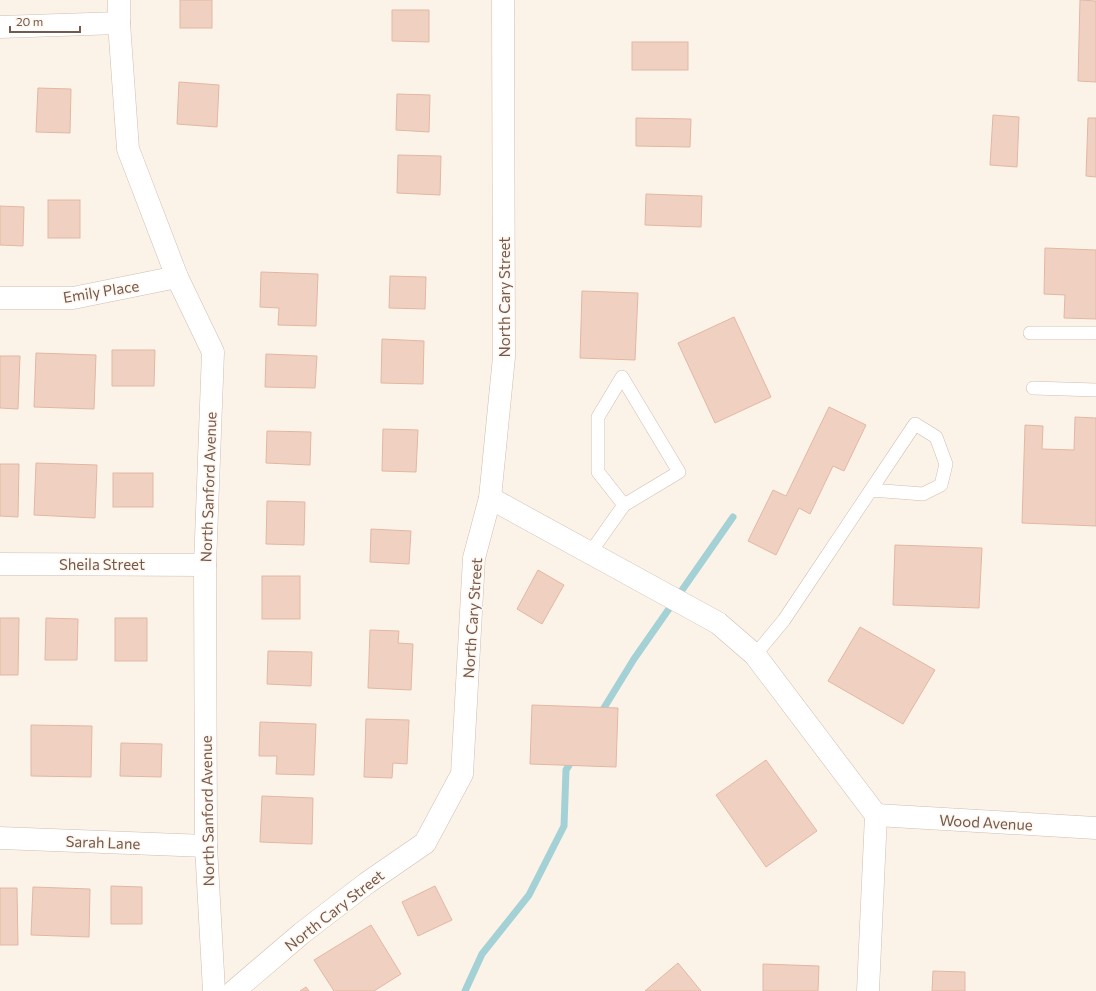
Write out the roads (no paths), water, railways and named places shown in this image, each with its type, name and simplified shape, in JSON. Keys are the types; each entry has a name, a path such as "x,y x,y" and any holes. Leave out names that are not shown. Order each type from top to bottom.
{"street":[{"name":"North Sanford Avenue","path":"119,0 119,23 128,149 177,277 213,352 205,565 206,846 214,991"},
{"name":"North Cary Street","path":"234,991 314,924 367,883 425,843 462,774 474,558 490,498 504,357 503,0"},
{"path":"0,26 119,23"},
{"name":"Emily Place","path":"0,298 73,298 177,277"},
{"path":"490,498 718,623 755,655 876,815 868,991"},
{"name":"Sheila Street","path":"0,564 205,565"},
{"name":"Wood Avenue","path":"876,815 1096,828"},
{"name":"Sarah Lane","path":"0,838 206,846"}],"lane":[{"path":"1030,333 1096,334"},
{"path":"590,553 624,505 679,472 622,376 598,417 598,472 624,505"},
{"path":"1033,388 1096,390"},
{"path":"755,655 784,620 915,424 936,437 946,464 941,485 923,494 871,490"}],"waterway":[{"path":"599,716 634,659 733,517"},
{"path":"465,991 482,954 529,895 564,826 566,770 573,759"}]}
